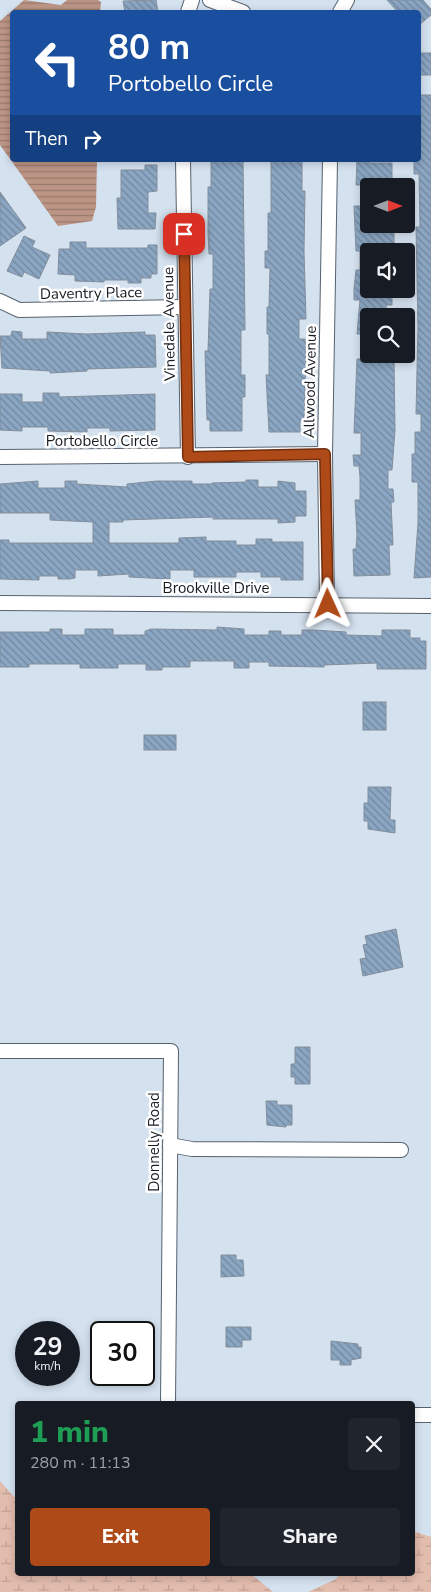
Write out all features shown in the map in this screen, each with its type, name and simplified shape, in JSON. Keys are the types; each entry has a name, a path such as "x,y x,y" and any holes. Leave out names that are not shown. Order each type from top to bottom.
{"street":[{"path":"210,0 238,10"},
{"name":"Vinedale Avenue","path":"183,162 188,457"},
{"name":"Allwood Avenue","path":"328,604 325,454 330,162"},
{"name":"Daventry Place","path":"0,301 19,310 184,307"},
{"name":"Portobello Circle","path":"0,457 188,457 325,454"},
{"name":"Brookville Drive","path":"0,603 431,606"},
{"name":"Donnelly Road","path":"0,1051 171,1050 168,1401"},
{"path":"170,1145 192,1149 401,1150"},
{"path":"415,1415 431,1414"}],"green space":[{"path":"0,1481 15,1498 15,1576 253,1576 273,1592 0,1592"},
{"path":"415,1532 431,1537 431,1592 308,1592 336,1579 338,1576 415,1576"}],"shaded area":[{"path":"24,0 61,5 67,0 98,0 101,2 100,10 13,10"},
{"path":"10,12 10,159 0,145 0,21"},
{"path":"12,162 97,162 96,207 92,221 58,226"}],"building":[{"path":"156,0 158,10 125,10 123,1"},
{"path":"387,0 423,0 431,9 431,15 421,23 421,10 396,10"},
{"path":"421,53 431,53 431,75 421,75"},
{"path":"421,95 431,95 431,577 414,578 418,523 418,482 412,482 412,454 415,454 415,432 421,432 421,414 416,414 418,327 416,227 420,227 419,174 414,174 414,162 421,162"},
{"path":"211,162 243,162 245,330 241,330 241,375 245,375 245,397 242,397 242,431 210,431 210,420 207,420 205,351 208,351 210,289 213,289 213,254 209,254 208,232 208,187 211,187"},
{"path":"271,162 302,162 302,191 305,191 306,319 299,319 299,339 305,339 306,355 304,421 300,421 300,432 269,432 266,375 269,375 267,307 269,307 270,268 265,268 265,251 268,251 268,213 271,213"},
{"path":"357,162 392,163 392,178 360,178 360,185 356,185"},
{"path":"145,165 157,165 157,191 148,192 148,213 156,213 155,229 118,229 117,198 121,198 121,170 145,170"},
{"path":"0,192 26,228 0,246"},
{"path":"354,206 360,206 360,233 394,233 394,243 360,243 360,251 356,251"},
{"path":"24,236 35,241 32,247 50,255 39,279 24,272 22,277 7,271"},
{"path":"70,242 86,242 86,248 148,248 148,245 157,245 157,274 151,274 151,278 141,278 141,283 128,283 128,280 104,280 104,282 75,281 75,275 58,274 59,249 70,249"},
{"path":"356,270 360,270 360,298 392,298 392,305 386,305 386,308 360,308 360,334 357,334 360,300 354,300"},
{"path":"12,331 22,332 22,339 47,339 47,332 87,334 145,332 145,335 155,335 156,367 87,369 87,371 50,373 50,371 2,368 0,336 11,336"},
{"path":"357,359 360,359 360,363 394,363 395,430 392,470 388,470 388,489 393,489 394,502 391,502 393,545 389,545 390,575 354,576 353,549 356,549 357,535 355,500 360,500 360,477 359,466 354,466 353,455 361,455 361,433 354,433"},
{"path":"43,393 59,393 59,397 155,394 155,430 110,431 110,428 87,428 87,432 48,431 48,427 22,427 22,431 0,430 0,394 22,394 22,402 43,402"},
{"path":"246,480 258,480 258,487 278,487 278,481 295,483 295,491 306,491 306,516 295,516 295,522 278,523 278,519 213,519 213,517 123,520 123,522 109,522 109,543 179,543 179,538 206,537 206,541 236,541 236,545 256,545 256,539 272,539 272,542 303,542 303,580 281,580 281,577 261,577 261,572 236,572 236,577 194,577 194,570 170,570 170,579 129,577 129,574 98,576 98,570 75,570 75,578 70,579 58,579 58,576 39,576 39,580 0,579 0,540 9,540 9,543 93,543 93,522 50,520 50,513 0,513 0,484 38,481 38,488 65,488 65,481 77,481 77,484 127,487 127,484 157,481 192,481 192,484 212,484 246,482"},
{"path":"217,627 244,629 244,635 269,635 269,631 281,631 281,635 302,635 302,630 313,630 346,632 346,635 382,636 382,630 410,630 410,638 420,638 420,641 426,641 426,669 377,669 377,663 324,665 324,667 269,666 269,662 249,662 249,668 234,668 234,661 190,661 190,667 162,667 162,670 146,670 146,664 118,664 118,668 80,668 80,664 29,664 29,667 0,667 0,632 50,632 50,629 62,629 62,635 85,635 85,629 113,629 113,635 145,635 145,631 151,629 217,630"},
{"path":"363,702 386,702 386,730 363,730"},
{"path":"144,735 176,735 176,750 144,750"},
{"path":"368,787 391,787 390,820 395,820 395,833 368,829 368,821 364,821 364,803 368,803"},
{"path":"396,929 403,967 363,976 360,959 366,958 363,945 367,944 365,936"},
{"path":"295,1047 310,1047 310,1084 295,1084 295,1077 291,1077 291,1064 295,1064"},
{"path":"266,1101 277,1101 277,1105 292,1105 292,1125 286,1125 286,1127 267,1125"},
{"path":"221,1255 236,1255 236,1260 243,1260 244,1276 221,1277"},
{"path":"226,1327 251,1327 251,1340 242,1340 242,1347 226,1347"},
{"path":"331,1341 358,1344 358,1347 361,1347 361,1358 351,1360 351,1365 340,1365 340,1360 331,1360"}],"route":[{"path":"184,234 188,457 325,454 328,604"}]}
